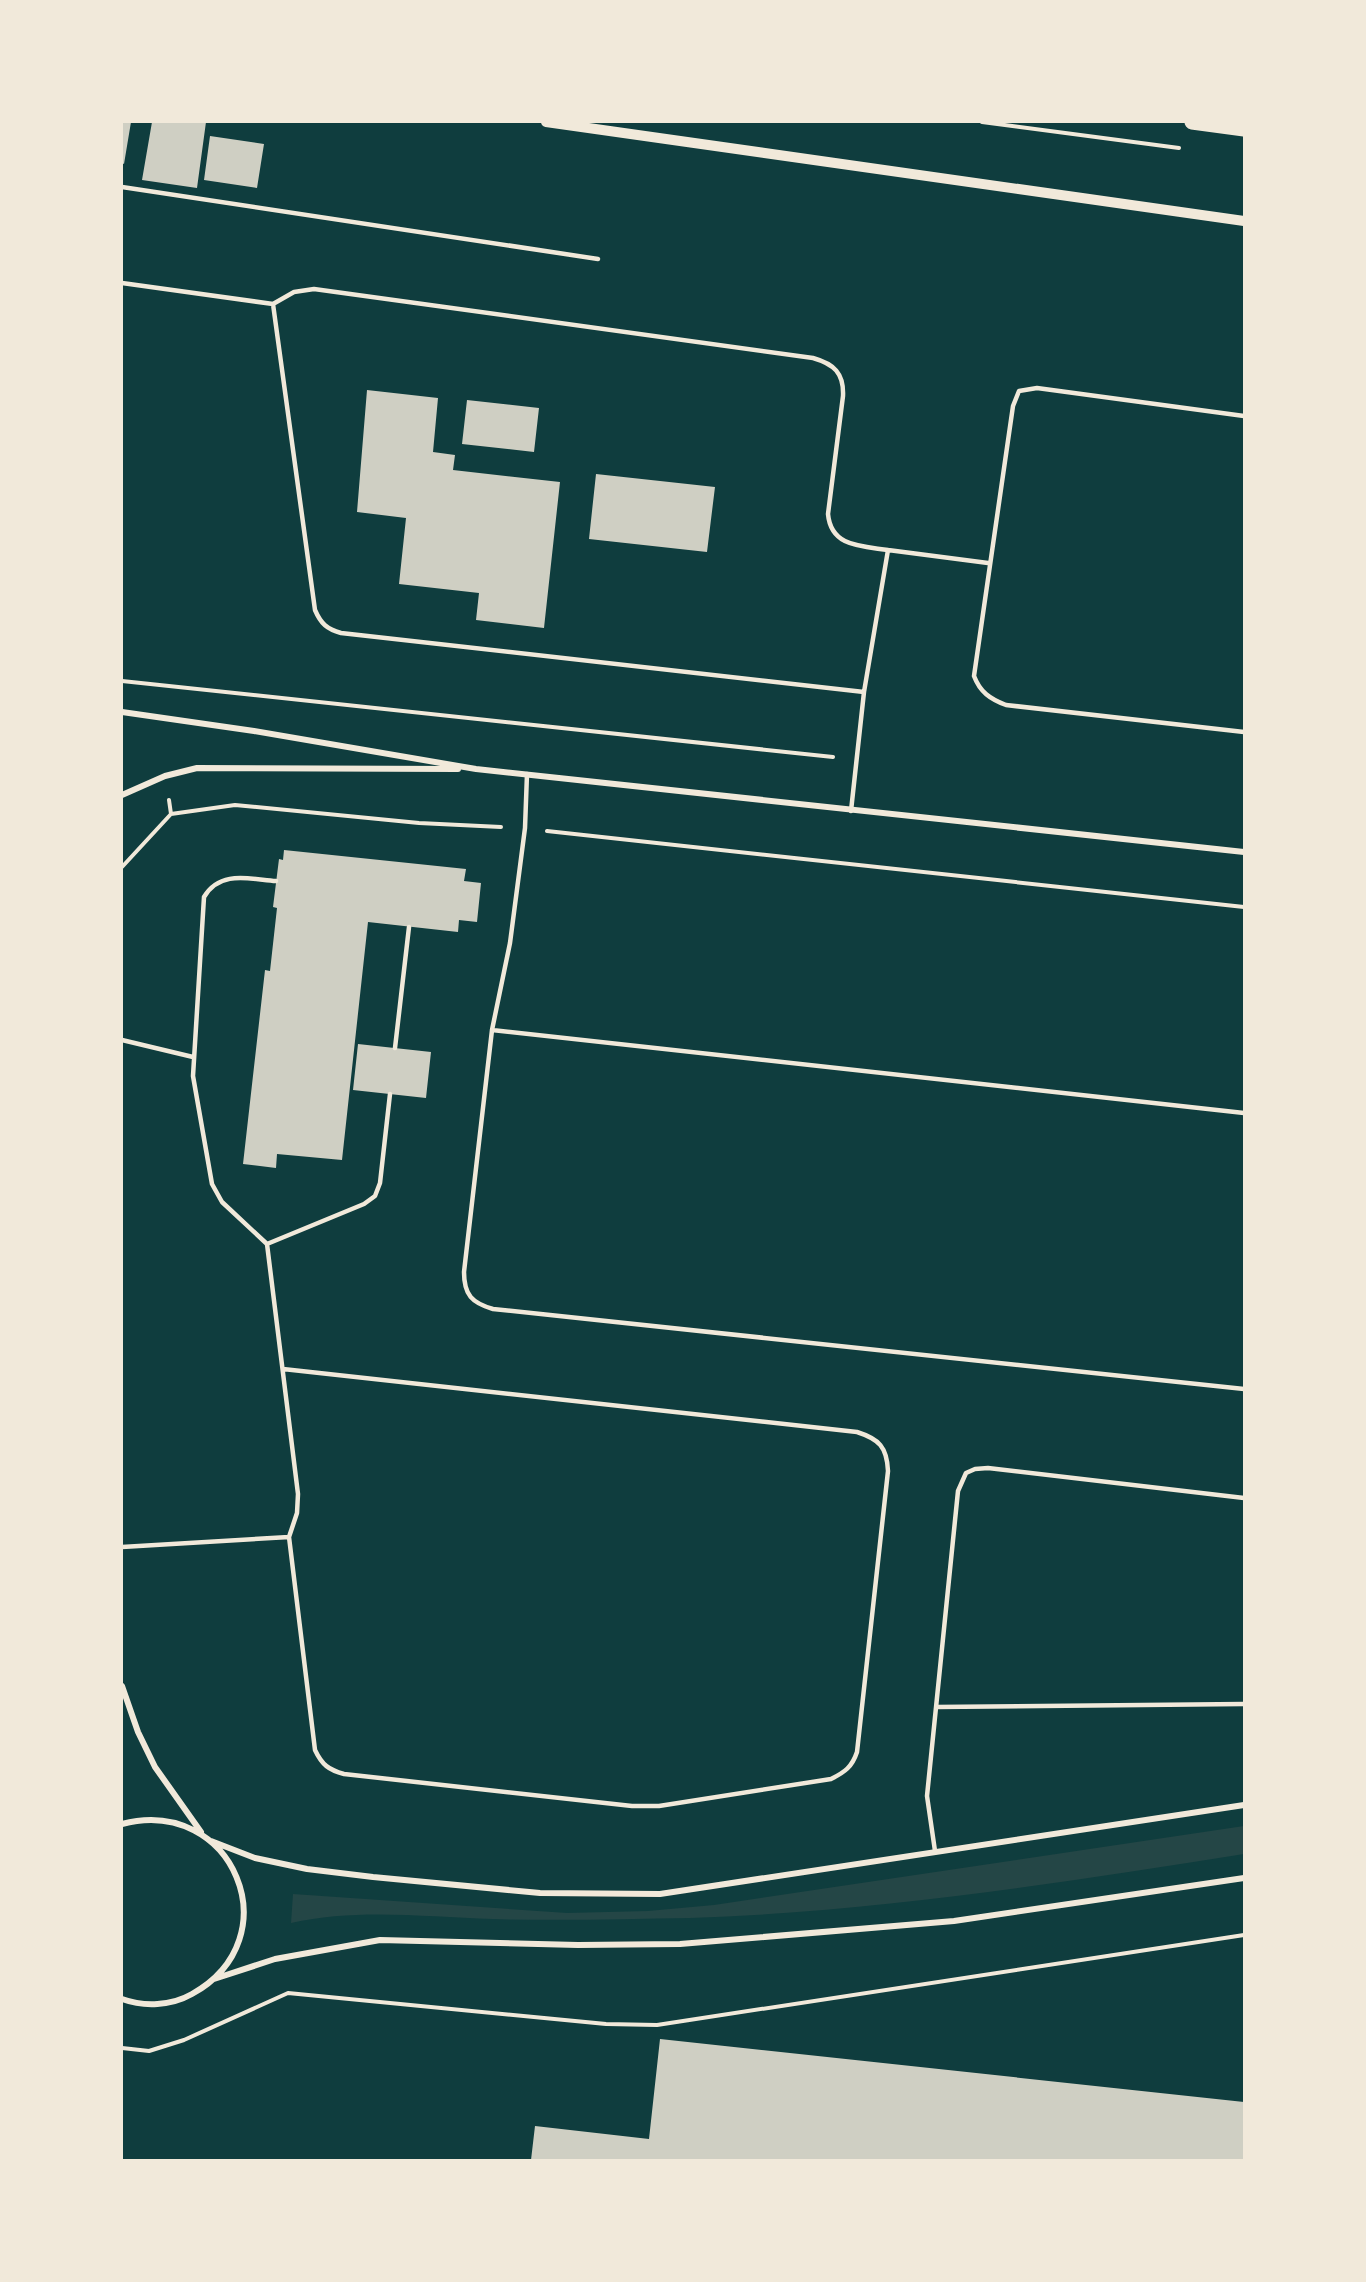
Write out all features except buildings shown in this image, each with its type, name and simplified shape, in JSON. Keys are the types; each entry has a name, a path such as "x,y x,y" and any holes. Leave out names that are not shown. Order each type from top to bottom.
{"main road":[{"path":"1192,122 1245,129"}],"street":[{"path":"546,122 1245,221"},
{"path":"1179,212 1245,228"},
{"path":"122,712 254,731 476,769 1245,852"},
{"path":"122,795 165,776 197,768 476,769"},
{"path":"122,1686 138,1732 155,1767 204,1836"},
{"path":"211,1841 255,1858 307,1869 551,1893 660,1894 1245,1805"},
{"path":"122,1824 138,1820 175,1822 211,1841 230,1862 237,1876 244,1907 240,1939 234,1954 214,1979"},
{"path":"122,1999 140,2003 172,2001 188,1997 214,1979 275,1959 380,1941 578,1945 680,1944 954,1921 1245,1878"}],"lane":[{"path":"122,187 598,260"},
{"path":"122,283 273,304 294,292 314,289 827,362 838,369 844,382 828,514 829,524 834,534 842,541 888,550 988,563"},
{"path":"273,304 315,610 319,621 329,630 864,692"},
{"path":"1245,416 1037,388 1019,391 1012,406 988,563 974,676 978,687 985,695 1006,705 1245,732"},
{"path":"851,811 864,692 888,550"},
{"path":"527,774 525,828 510,943 492,1030 471,1212 464,1286 469,1298 478,1305 493,1309 1245,1389"},
{"path":"276,881 225,879 215,883 204,897 193,1076 212,1184 222,1202 267,1244 282,1369 298,1494 297,1513 289,1537 315,1749 320,1761 330,1770 345,1774 621,1805 658,1806 831,1779 843,1773 852,1764 856,1752 888,1471 887,1454 881,1443 856,1432 282,1369"},
{"path":"395,1048 409,927"},
{"path":"492,1030 1245,1113"},
{"path":"122,1040 193,1057"},
{"path":"267,1244 364,1204 375,1196 380,1183 390,1094"},
{"path":"935,1851 927,1796 958,1491 966,1473 975,1469 988,1468 1245,1498"},
{"path":"122,1547 289,1537"},
{"path":"936,1707 1245,1704"}],"path":[{"path":"982,122 1190,150"},
{"path":"122,681 856,759"},
{"path":"171,814 235,805 419,823 525,828 1245,907"},
{"path":"122,2048 149,2051 184,2040 288,1993 606,2024 657,2025 1245,1935"}],"shaded area":[{"path":"1244,1826 1244,1854 899,1903 830,1910 690,1918 517,1920 366,1915 316,1918 291,1923 293,1894 567,1913 648,1911 714,1905"}]}
